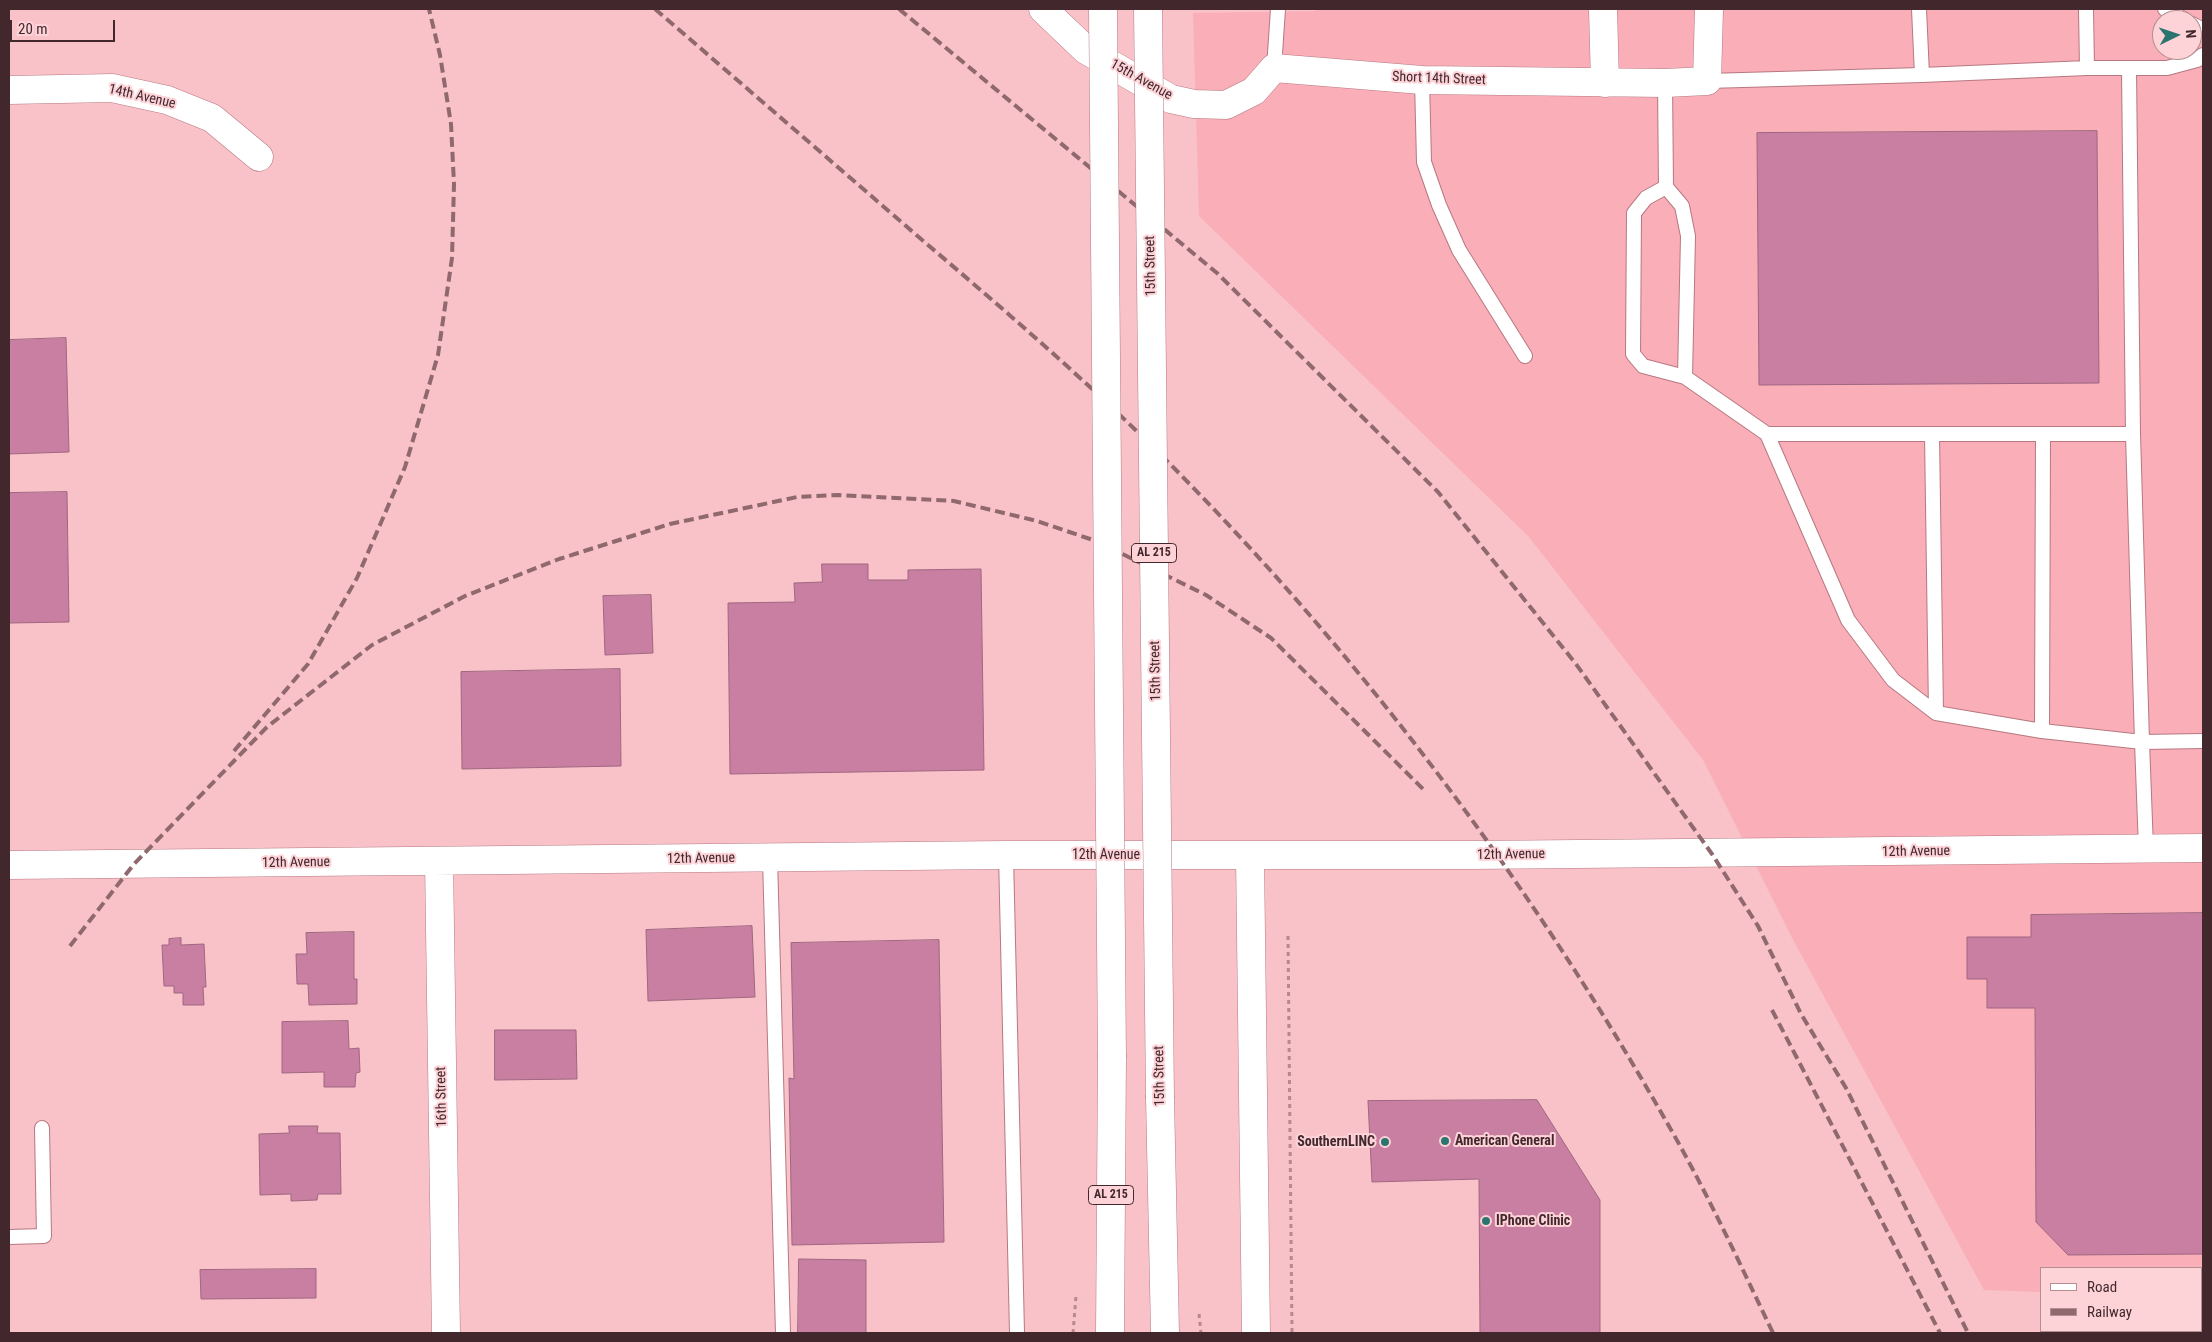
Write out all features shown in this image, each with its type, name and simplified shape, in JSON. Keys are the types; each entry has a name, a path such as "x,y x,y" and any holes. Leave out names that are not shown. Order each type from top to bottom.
{"street":[{"name":"15th Avenue","path":"1043,9 1086,50 1172,99 1194,104 1226,105 1254,91 1274,68"},
{"name":"AL 215","path":"1103,9 1112,1057 1110,1333"},
{"name":"15th Street","path":"1148,9 1160,1098 1165,1333"},
{"path":"1603,9 1605,83"},
{"path":"1707,81 1709,9"},
{"name":"Short 14th Street","path":"1274,68 1422,80 1605,83 1707,81"},
{"name":"14th Avenue","path":"9,90 112,88 167,100 212,118 259,157"},
{"name":"12th Avenue","path":"9,865 1006,855 1712,854 2203,848"},
{"path":"1250,855 1256,1333"},
{"name":"16th Street","path":"439,861 446,1333"}],"lane":[{"path":"1274,68 1278,9"},
{"path":"1919,9 1922,75"},
{"path":"2086,9 2088,68"},
{"path":"1707,81 2088,68 2167,68 2197,60 2203,55"},
{"path":"2129,69 2133,434 2146,849"},
{"path":"1422,80 1424,162 1439,205 1459,250 1525,356"},
{"path":"1665,83 1666,187 1682,206 1688,236 1685,377"},
{"path":"1666,187 1646,198 1634,213 1632,354 1643,366 1685,377 1767,434 1848,620 1892,680 1936,714 2042,731 2142,742 2203,741"},
{"path":"1767,434 2133,434"},
{"path":"1932,434 1936,714"},
{"path":"2042,731 2043,434"},
{"path":"1006,855 1017,1333"},
{"path":"770,858 783,1333"},
{"path":"9,1237 44,1236 42,1128"}],"path":[{"path":"1288,936 1292,1333"}],"shaded area":[{"path":"1315,9 2203,9 2203,1295 2202,1267 2040,1267 2040,1292 1984,1290 1791,936 1703,760 1529,537 1199,216 1193,13 1315,11"}],"building":[{"path":"2097,131 2099,383 1759,385 1757,133"},
{"path":"66,338 69,452 9,454 9,340"},
{"path":"67,492 69,622 9,623 9,493"},
{"path":"822,564 868,564 868,580 908,580 908,570 981,569 984,770 730,774 728,603 795,602 794,583 822,582"},
{"path":"651,595 653,653 605,655 603,596"},
{"path":"620,669 621,766 462,769 461,672"},
{"path":"2203,913 2203,1254 2068,1255 2036,1222 2035,1008 1987,1008 1987,979 1967,979 1967,937 2031,937 2031,915"},
{"path":"752,926 755,997 648,1001 646,930"},
{"path":"354,932 354,979 357,979 357,1004 309,1005 308,984 297,984 296,954 307,954 306,933"},
{"path":"181,938 181,945 204,944 206,987 203,987 204,1005 183,1005 183,993 174,993 174,986 164,986 162,945 169,945 169,939"},
{"path":"939,940 944,1242 792,1245 789,1078 794,1079 791,943"},
{"path":"348,1021 349,1049 359,1048 360,1072 356,1073 355,1087 324,1087 324,1072 282,1073 282,1022"},
{"path":"495,1030 576,1030 577,1079 495,1080"},
{"path":"1537,1100 1600,1200 1600,1333 1480,1333 1479,1179 1372,1182 1368,1101"},
{"path":"289,1126 318,1126 317,1133 340,1133 341,1194 318,1194 317,1200 291,1201 291,1194 260,1195 259,1134 289,1133"},
{"path":"799,1259 866,1260 866,1333 798,1333"},
{"path":"316,1269 316,1298 201,1299 200,1270"},
{"path":"2203,1319 2203,1333 2154,1333 2202,1332"}],"railway":[{"path":"234,751 308,664 357,578 405,467 438,355 452,258 454,184 451,124 440,55 429,9"},
{"path":"655,9 1051,351 1175,469 1246,543 1314,620 1379,698 1442,779 1502,862 1559,947 1614,1033 1681,1147 1722,1226 1773,1333"},
{"path":"899,9 1217,273 1438,492 1576,664 1712,854 1758,926 1801,1014 1846,1088 1968,1333"},
{"path":"70,946 134,864 267,727 372,645 465,596 559,559 670,524 797,497 838,495 954,501 1037,521 1096,541 1206,595 1271,638 1423,789"},
{"path":"1772,1010 1940,1333"}],"place":[{"name":"American General","path":"1445,1141"},
{"name":"SouthernLINC","path":"1385,1142"},
{"name":"IPhone Clinic","path":"1486,1221"}]}
